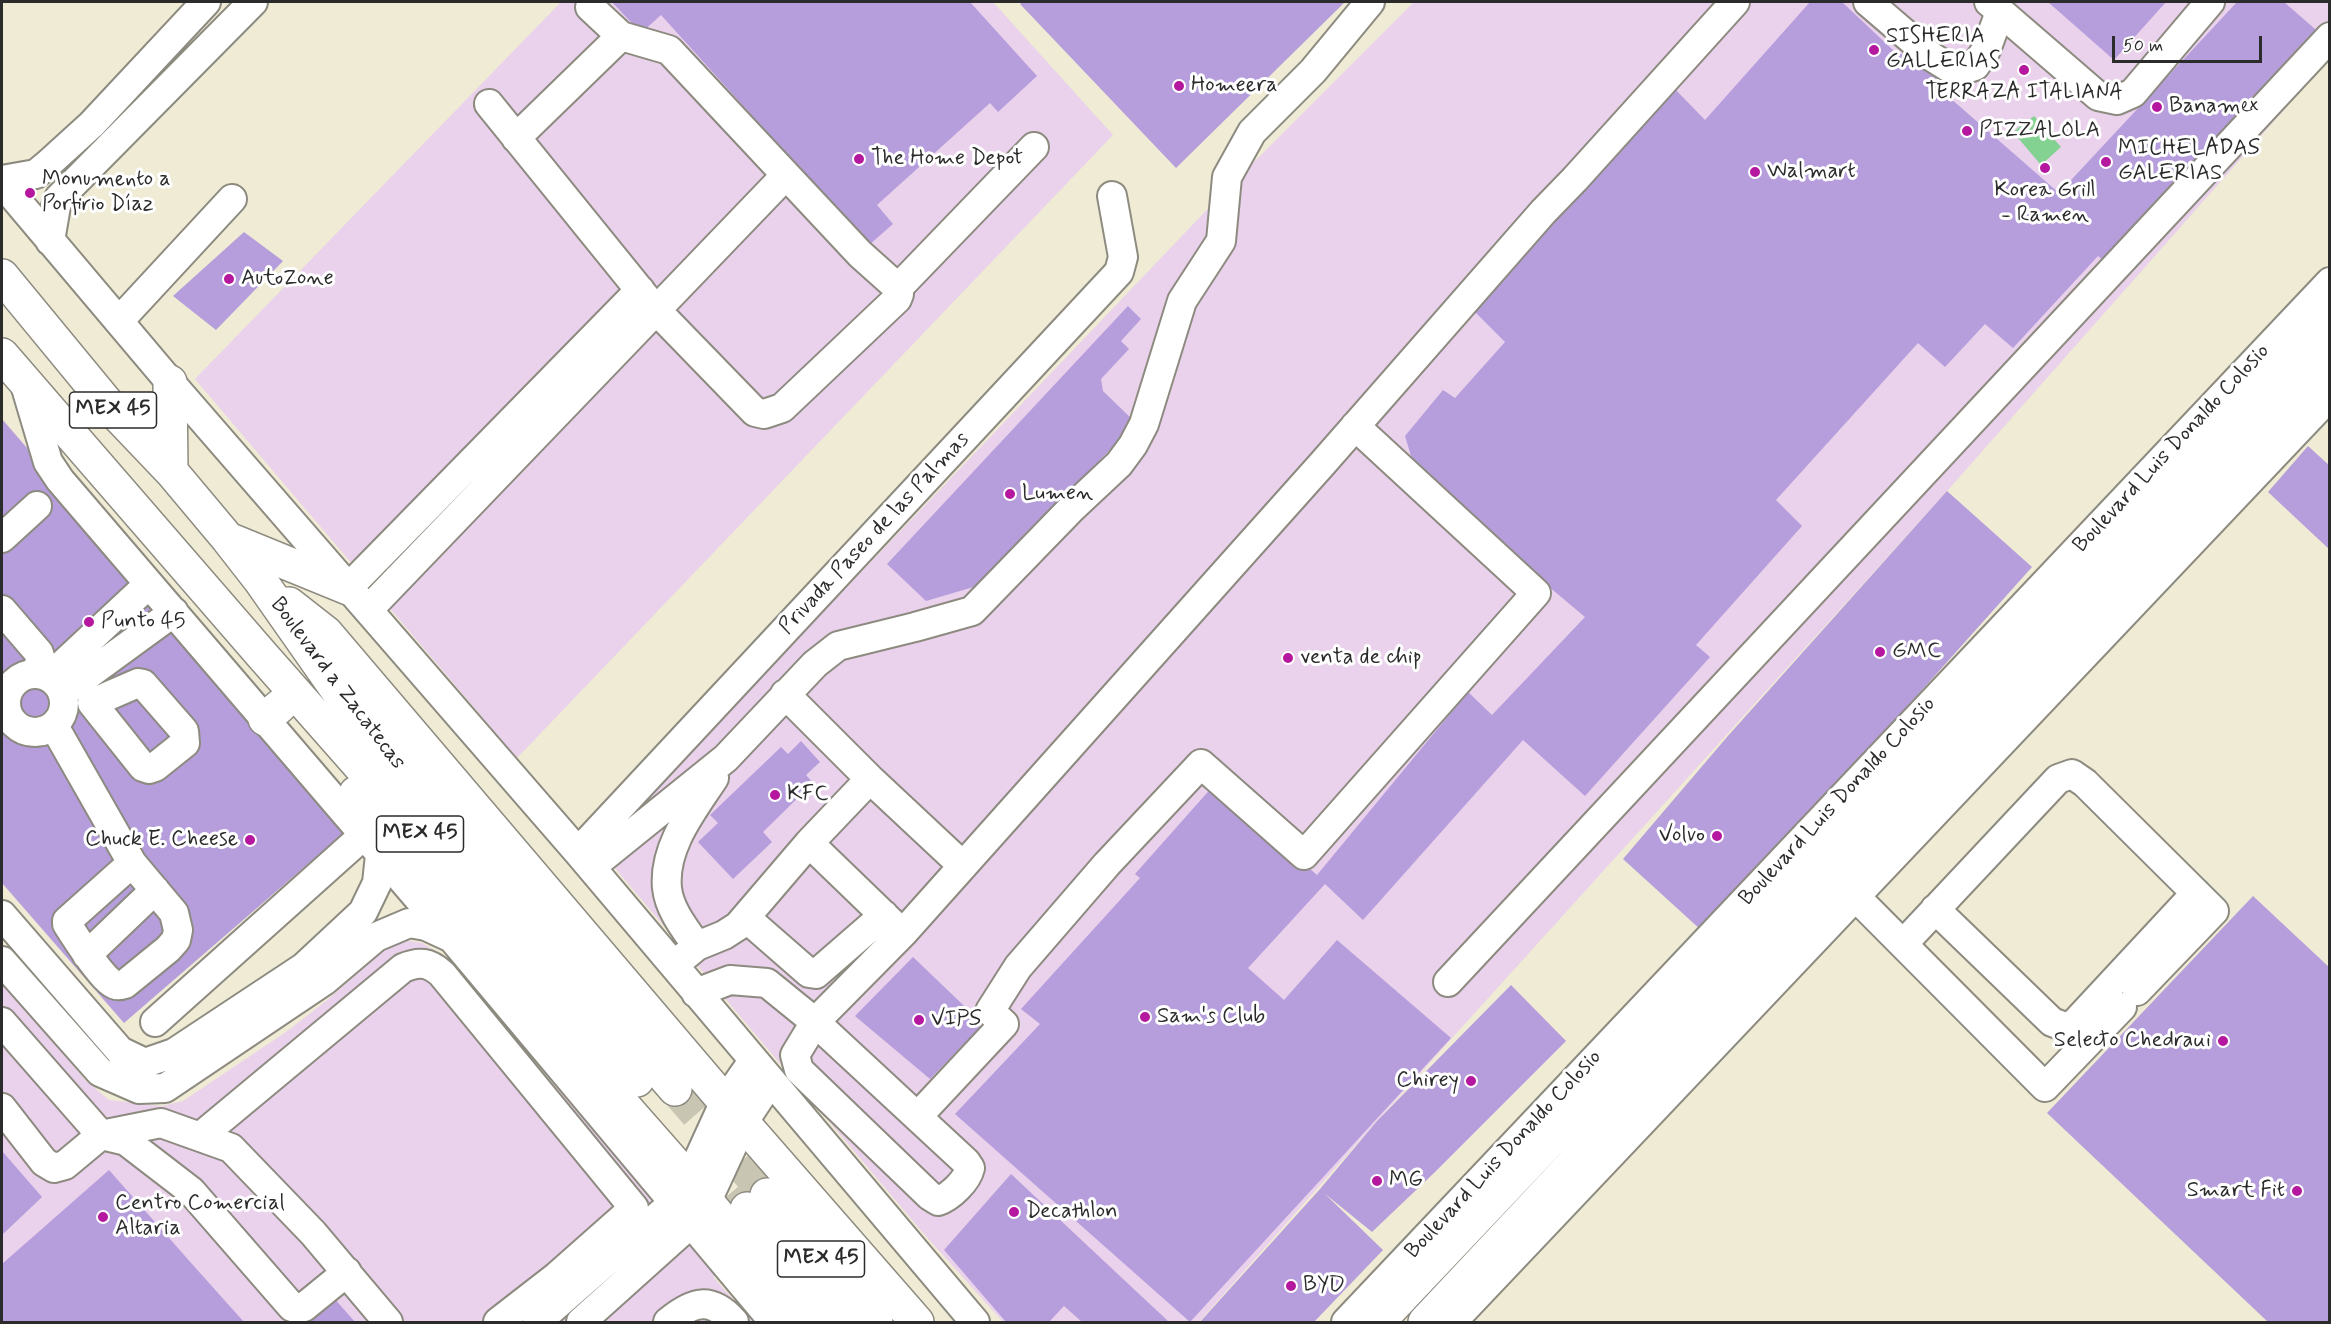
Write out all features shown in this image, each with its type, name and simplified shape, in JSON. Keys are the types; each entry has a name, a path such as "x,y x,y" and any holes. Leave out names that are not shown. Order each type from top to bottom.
{"main road":[{"name":"Boulevard a Zacatecas","path":"2,276 110,406 171,471 228,539 260,580 361,724 667,1097 181,562 2,355"},
{"name":"Boulevard Luis Donaldo Colosio","path":"1425,1323 1471,1273 1848,888 2330,317"},
{"name":"Boulevard Luis Donaldo Colosio","path":"1377,1319 1585,1104 1986,680 2330,357"},
{"path":"170,382 171,471"},
{"path":"2116,507 2181,495 2182,552"},
{"path":"228,539 358,599"},
{"path":"181,562 272,712 380,844 461,921 689,1203 807,1323"},
{"path":"260,580 326,633 917,1323"},
{"path":"1737,944 1777,921 1803,897 1818,887 1848,888 1851,851 1955,738 1972,713 1986,680"},
{"path":"1585,1104 1597,1057"},
{"name":"MEX 45","path":"845,1323 757,1202 876,1323"},
{"path":"1460,1314 1471,1273"}],"street":[{"path":"206,2 92,124 36,174 2,182 170,382 585,859 975,1323"},
{"path":"50,241 59,198 253,2"},
{"path":"697,946 675,912 667,889 668,865 682,829 726,758 815,664 838,646 972,611 1071,508 1119,464 1133,445 1144,424 1182,301 1221,241 1227,177 1252,132 1313,71 1370,2"},
{"path":"746,918 808,973 816,974 893,924 963,866 1356,426 1543,212 1735,2"},
{"path":"1868,2 1932,57 1956,72 1975,66 1986,50 1995,7 2098,96 2117,100 2133,93 2210,2"},
{"path":"489,104 648,300 754,412 764,414 782,408 897,299 898,288 860,254 669,50 621,36 590,7"},
{"path":"516,138 621,36"},
{"path":"1448,982 2330,37"},
{"path":"92,124 96,145 104,151"},
{"path":"898,288 1034,147"},
{"path":"358,599 648,300 786,175"},
{"name":"Privada Paseo de las Palmas","path":"585,859 1119,272 1123,257 1112,196"},
{"path":"119,321 232,199"},
{"name":"Boulevard Luis Donaldo Colosio","path":"1346,1323 2330,282"},
{"path":"24,381 48,462 60,480 174,612 272,712"},
{"name":"Boulevard Luis Donaldo Colosio","path":"1460,1314 1848,888 2325,410"},
{"path":"918,1116 1004,1024 990,1011 1018,967 1107,864 1201,764 1304,855 1536,593 1356,426"},
{"path":"2,538 37,506"},
{"path":"52,695 60,667 149,584"},
{"path":"2,610 39,653 52,695 132,863 174,914 178,930 176,940 125,984 117,986 110,983 87,955 67,921 132,863"},
{"path":"52,695 174,612"},
{"path":"785,694 870,779 963,866"},
{"path":"52,695 92,704"},
{"path":"585,859 726,758"},
{"path":"1848,888 1903,944 2045,1087 2214,911 2079,777 2067,775 2058,779 1903,944"},
{"path":"674,965 697,946 724,935 746,918 809,843 870,779"},
{"path":"809,843 893,924"},
{"path":"2,961 100,1072 142,1076 304,968 363,912 377,883 380,844"},
{"path":"380,844 452,938 689,1203 774,1323"},
{"path":"155,1022 380,844"},
{"path":"377,883 393,893 403,907 409,923"},
{"path":"87,955 155,890"},
{"path":"1935,909 2052,1022 2068,1028 2196,893"},
{"path":"2,915 142,1076 165,1088 324,981 376,937 409,923 426,926 452,938"},
{"path":"696,993 730,981 767,983 815,1022 966,1162 970,1168 968,1174 947,1198 938,1201 930,1196 799,1070 795,1055 815,1022 893,924"},
{"path":"201,1136 403,968 412,964 424,963 433,966 442,974 634,1208 566,1299 498,1323"},
{"path":"2,1022 101,1135 126,1141 191,1191 292,1307 298,1309 304,1307 347,1272"},
{"path":"581,1323 689,1203 734,1112 762,1072"},
{"path":"2,1108 44,1162 54,1168 65,1165 101,1135 161,1123 231,1148 347,1272 387,1323"},
{"path":"537,1323 689,1203"},
{"path":"668,1323 681,1311 694,1305 704,1304 715,1305 724,1311 734,1323"}],"shaded area":[{"path":"561,2 993,2 1113,135 517,758 195,379"},
{"path":"1414,2 2329,2 2329,59 1947,491 1377,1121 1199,1322 1003,1322 924,1234 598,848 1221,195"},
{"name":"Centro Comercial Altaria","path":"398,942 422,943 439,953 451,965 645,1191 714,1264 714,1278 754,1322 2,1322 2,981 85,1080 109,1100 162,1106 183,1101 286,1032 387,948"}],"green space":[{"path":"2034,116 2061,147 2041,165 2013,132"}],"building":[{"name":"The Home Depot","path":"612,2 970,2 1037,76 998,112 990,103 877,205 893,224 869,245 661,15 641,33"},
{"name":"Homeera","path":"1023,2 1345,2 1176,168 1020,4"},
{"path":"1810,2 1842,2 1895,52 1918,59 1934,75 1942,91 2059,193 2237,2 2284,2 2323,36 2111,267 2098,256 2013,348 1985,324 1945,367 1918,343 1776,500 1802,526 1696,645 1710,657 1585,796 1523,740 1363,920 1325,884 1248,968 1284,1000 1337,940 1451,1038 1190,1322 955,1114 1040,1024 1021,1009 1140,878 1135,874 1214,785 1317,875 1468,692 1492,715 1585,617 1417,476 1405,436 1443,390 1455,398 1505,342 1469,306 1671,85 1705,120"},
{"path":"2048,2 2166,2 2114,60"},
{"name":"AutoZone","path":"244,232 283,261 216,330 173,296"},
{"name":"Lumen","path":"1128,306 1141,319 1121,341 1129,349 1101,379 1103,391 1136,423 977,586 926,601 887,564"},
{"name":"Punto 45","path":"2,419 353,825 124,1023 2,883"},
{"path":"2308,446 2330,466 2330,550 2268,492"},
{"name":"GMC","path":"1947,491 2032,567 1812,813 1701,930 1623,859 1727,737"},
{"path":"801,741 820,762 806,775 813,783 763,832 772,842 733,879 698,842 718,823 710,815 781,747 788,754"},
{"name":"Selecto Chedraui","path":"2253,896 2330,968 2330,1322 2268,1322 2047,1113"},
{"name":"VIPS","path":"913,957 983,1024 930,1079 855,1016"},
{"path":"1511,985 1566,1041 1372,1232 1324,1193 1383,1250 1314,1322 1200,1322 1320,1189 1377,1121"},
{"path":"2,1151 42,1197 2,1235"},
{"name":"Centro Comercial Altaria","path":"109,1170 244,1322 2,1322 2,1264"},
{"name":"Decathlon","path":"1011,1174 1169,1322 1082,1322 1064,1306 1049,1322 1006,1322 944,1250"},
{"path":"333,1297 355,1322 305,1322"}],"tunnel":[{"path":"675,1089 767,1195"},
{"path":"701,1154 747,1209"}],"place":[{"name":"SISHERIA GALLERIAS","path":"1874,50"},
{"name":"TERRAZA ITALIANA","path":"2024,70"},
{"name":"Homeera","path":"1179,86"},
{"name":"Banamex","path":"2157,107"},
{"name":"PIZZALOLA","path":"1967,131"},
{"name":"The Home Depot","path":"859,159"},
{"name":"MICHELADAS GALERIAS","path":"2106,162"},
{"name":"Korea Grill - Ramen","path":"2045,168"},
{"name":"Walmart","path":"1755,172"},
{"name":"Monumento a Porfirio Díaz","path":"30,193"},
{"name":"AutoZone","path":"229,279"},
{"name":"Lumen","path":"1010,494"},
{"name":"Punto 45","path":"89,622"},
{"name":"GMC","path":"1880,652"},
{"name":"venta de chip","path":"1288,658"},
{"name":"KFC","path":"775,795"},
{"name":"Volvo","path":"1717,836"},
{"name":"Chuck E. Cheese","path":"250,840"},
{"name":"Sam's Club","path":"1145,1017"},
{"name":"VIPS","path":"919,1020"},
{"name":"Selecto Chedraui","path":"2223,1041"},
{"name":"Chirey","path":"1471,1081"},
{"name":"MG","path":"1377,1181"},
{"name":"Smart Fit","path":"2297,1191"},
{"name":"Decathlon","path":"1014,1212"},
{"name":"Centro Comercial Altaria","path":"103,1217"},
{"name":"BYD","path":"1291,1286"}]}
